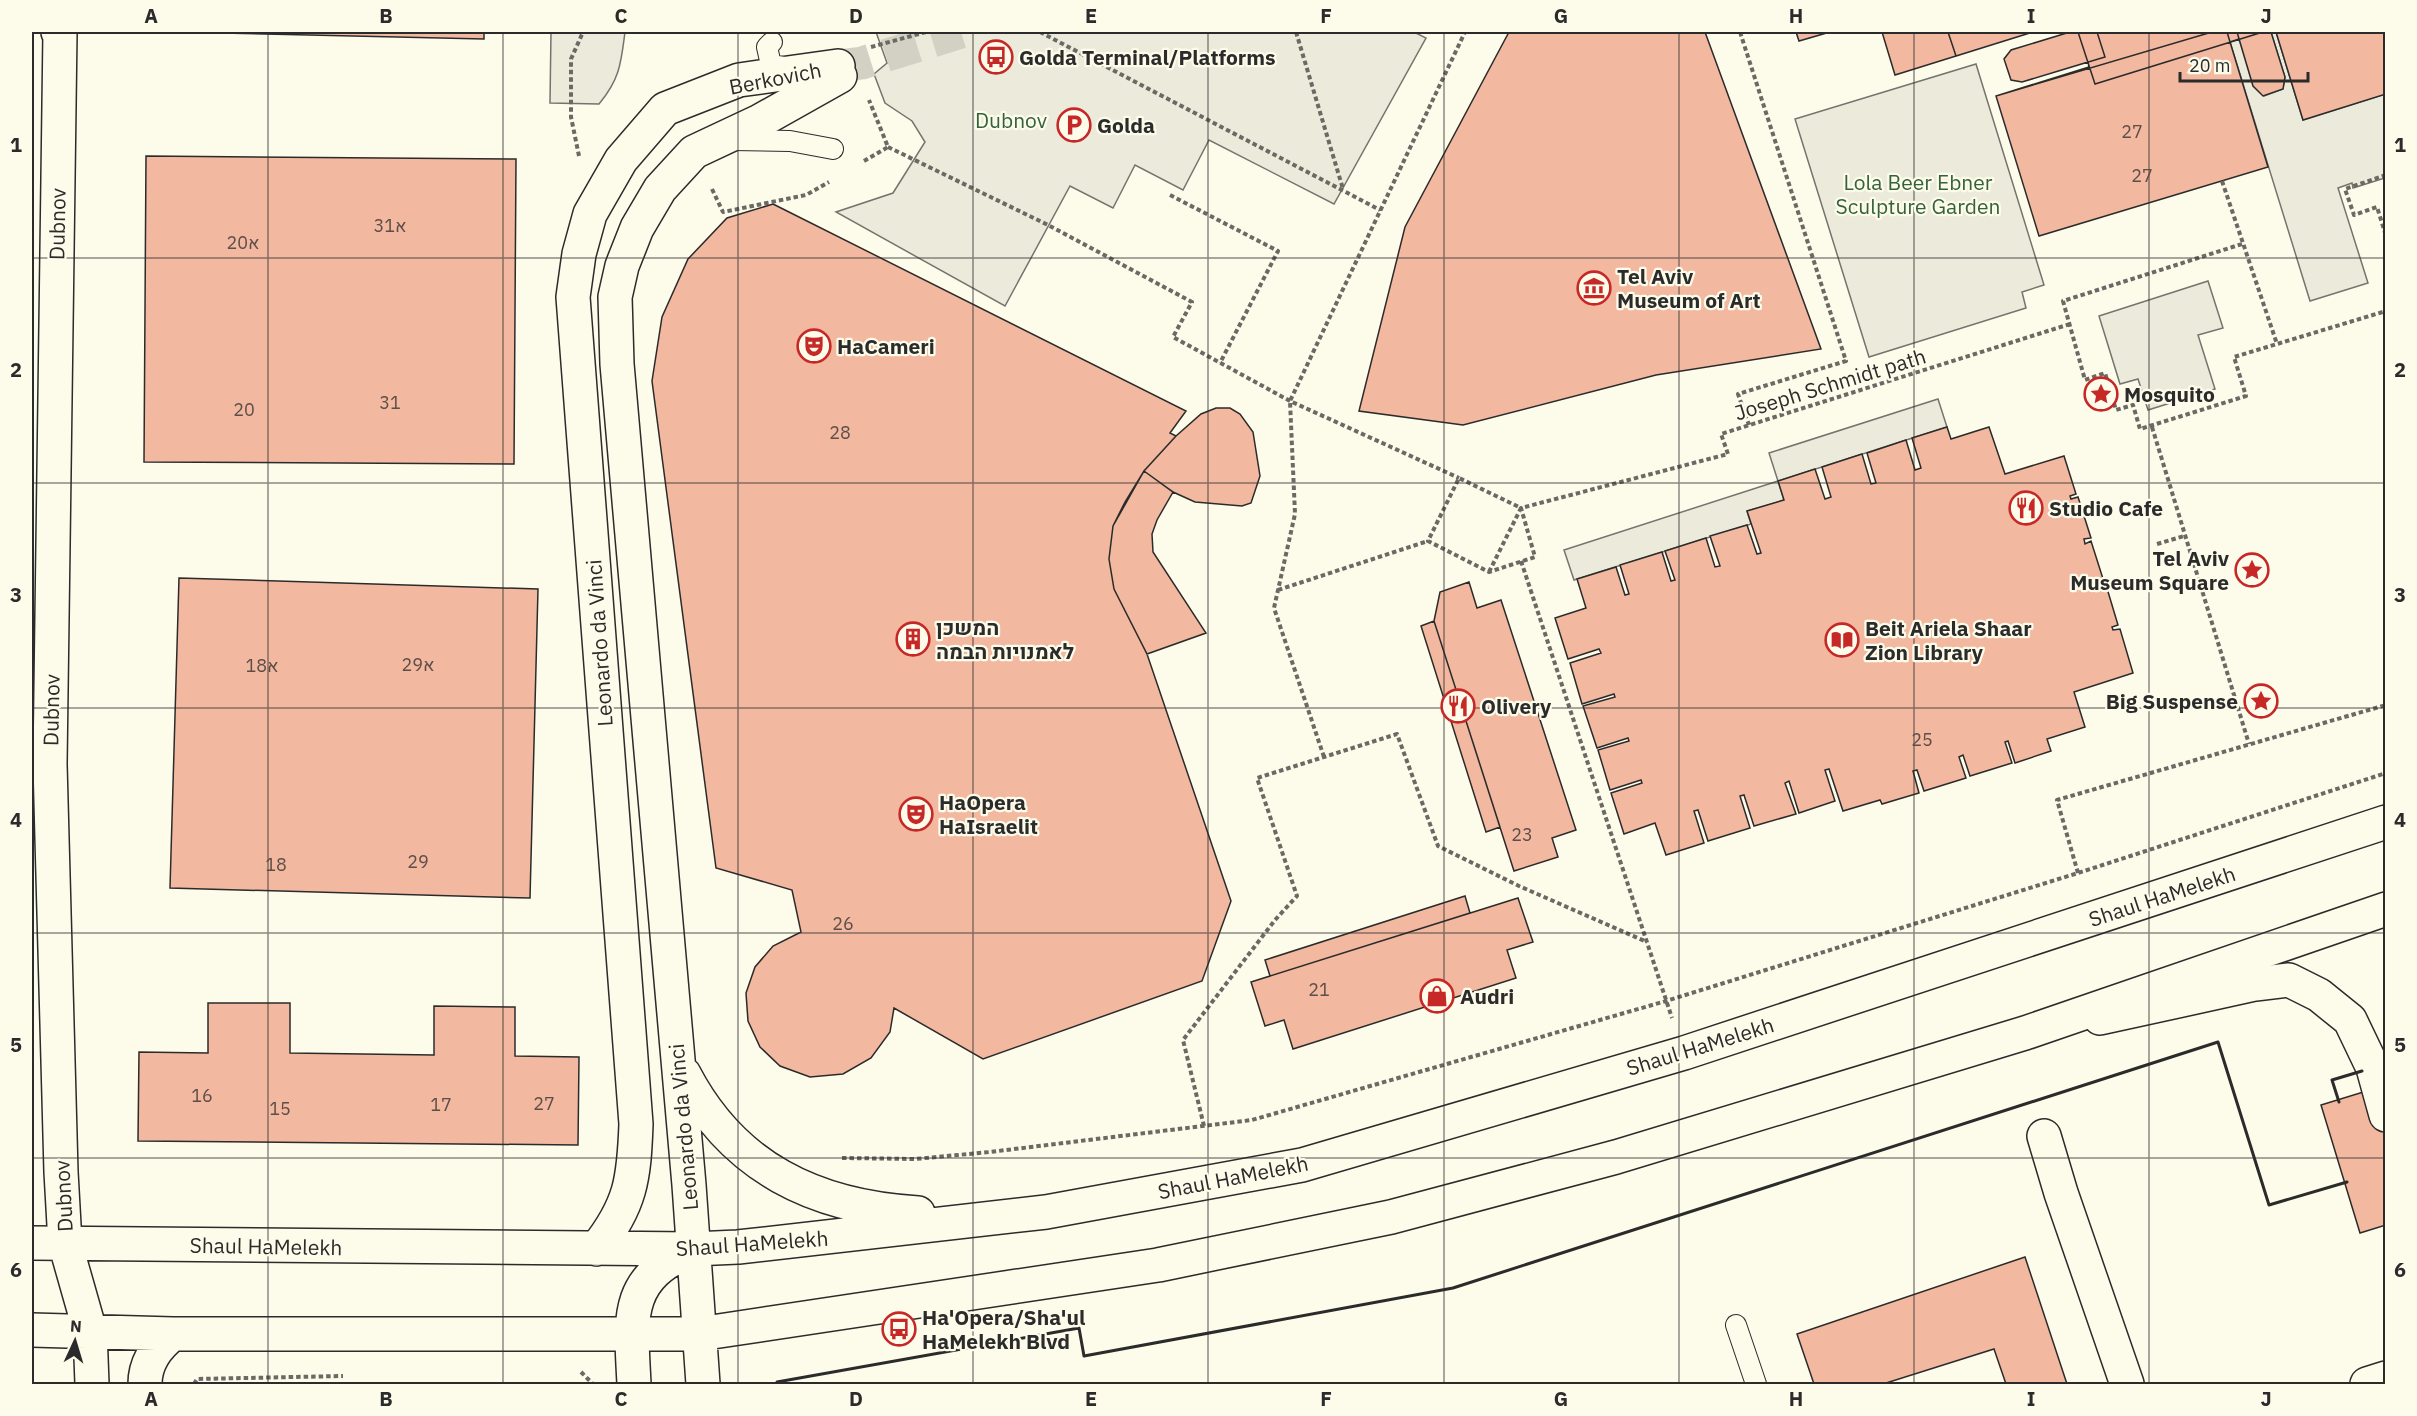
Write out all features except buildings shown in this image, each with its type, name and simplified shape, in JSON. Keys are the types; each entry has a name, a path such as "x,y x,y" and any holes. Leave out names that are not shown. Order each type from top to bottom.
{"street":[{"name":"Dubnov","path":"59,32 41,763 65,1243 90,1331 92,1384"},
{"name":"Berkovich","path":"590,214 621,160 665,109 739,80 837,66"},
{"name":"Berkovich","path":"637,228 660,189 694,152 760,122 837,66"},
{"name":"Leonardo da Vinci","path":"590,214 579,254 573,297 636,1124 630,1192 616,1225 596,1249"},
{"name":"Leonardo da Vinci","path":"637,228 622,266 615,297 617,364 704,1384"},
{"name":"Shaul HaMelekh","path":"32,1243 693,1249 738,1247 1046,1212 1302,1165 1684,1053 2385,822"},
{"path":"32,1330 173,1334 699,1334 1158,1265 1391,1217 1616,1157 2025,1033 2385,909"},
{"path":"2025,1033 2255,984 2289,980 2319,994 2350,1020 2373,1068 2385,1115"},
{"path":"678,1061 700,1104 723,1133 782,1179 830,1199 880,1211 940,1214 1046,1212"},
{"path":"2044,1136 2061,1193 2128,1378"},
{"path":"634,1384 632,1335 634,1308 642,1287 667,1260 693,1249"},
{"path":"145,1384 149,1362 154,1353 173,1334"},
{"path":"2367,1384 2385,1378"}],"lane":[{"path":"772,42 766,47 771,65 837,66"},
{"path":"720,140 790,141 833,148"},
{"path":"1736,1325 1756,1384"}],"path":[{"path":"583,32 571,59 571,117 590,214"},
{"path":"837,66 926,32"},
{"path":"1040,32 1380,210"},
{"path":"1296,32 1343,190"},
{"path":"1324,757 1274,608 1295,514 1290,401 1465,32"},
{"path":"1740,32 1846,361 1738,394 1749,425"},
{"path":"888,147 1048,225 1192,302 1173,337 1290,401 1521,508 1535,557 1489,572 1428,541 1277,590"},
{"path":"2385,175 2345,189 2354,215 2377,207 2384,223 2385,236"},
{"path":"2222,181 2277,344"},
{"path":"723,212 806,195"},
{"path":"1170,195 1278,251 1221,363"},
{"path":"2242,243 2062,301 2085,380 2105,373 2116,410 2133,405 2140,429 2246,396 2234,357 2385,311"},
{"name":"Joseph Schmidt path","path":"1521,508 1728,453 1721,434 2070,324"},
{"path":"2152,427 2249,744"},
{"path":"1428,541 1459,478"},
{"path":"1489,572 1521,508"},
{"path":"2157,544 2184,536"},
{"path":"1521,561 1684,1053"},
{"path":"2078,873 2057,800 2385,705"},
{"path":"1204,1126 1183,1040 1297,896 1257,778 1397,734 1438,846 1519,886 1647,942"},
{"path":"836,1158 926,1158 1128,1137 1252,1120 1631,1011 2078,873 2385,772"}],"green space":[{"path":"551,32 625,32 618,70 611,87 599,104 550,103"},
{"name":"Dubnov","path":"876,32 1414,32 1426,38 1334,204 1209,140 1183,190 1135,165 1113,208 1070,186 1005,306 836,212 893,193 925,142 912,121 885,103 874,74 887,63"},
{"path":"2271,32 2276,32 2303,120 2385,94 2385,178 2353,188 2352,183 2338,188 2368,283 2310,301 2230,42 2239,39 2264,96 2283,89 2285,77"},
{"name":"Lola Beer Ebner Sculpture Garden","path":"1976,64 2044,285 2022,292 2026,308 1869,357 1795,119"},
{"path":"2208,281 2223,328 2198,335 2215,389 2148,410 2138,379 2120,384 2099,316"},
{"path":"1938,399 1947,427 1778,481 1769,453"},
{"path":"1778,481 1784,500 1747,511 1751,524 1574,580 1564,550"}],"tunnel":[{"path":"838,66 862,63 961,32"}],"wall":[{"path":"777,1384 777,1382 1079,1328 1084,1356 1453,1288 2218,1042 2269,1205 2347,1182"},
{"path":"2339,1102 2332,1080 2362,1071"}],"place":[{"name":"Golda Terminal/Platforms","path":"996,57"},
{"name":"Golda","path":"1074,125"},
{"name":"Tel Aviv Museum of Art","path":"1594,288"},
{"name":"HaCameri","path":"814,346"},
{"name":"Mosquito","path":"2101,394"},
{"name":"Studio Cafe","path":"2026,508"},
{"name":"Tel Aviv Museum Square","path":"2252,570"},
{"name":"המשכן לאמנויות הבמה","path":"913,639"},
{"name":"Beit Ariela Shaar Zion Library","path":"1842,640"},
{"name":"Big Suspense","path":"2261,701"},
{"name":"Olivery","path":"1458,706"},
{"name":"HaOpera HaIsraelit","path":"916,814"},
{"name":"Audri","path":"1437,996"},
{"name":"Ha'Opera/Sha'ul HaMelekh Blvd","path":"899,1329"}]}
